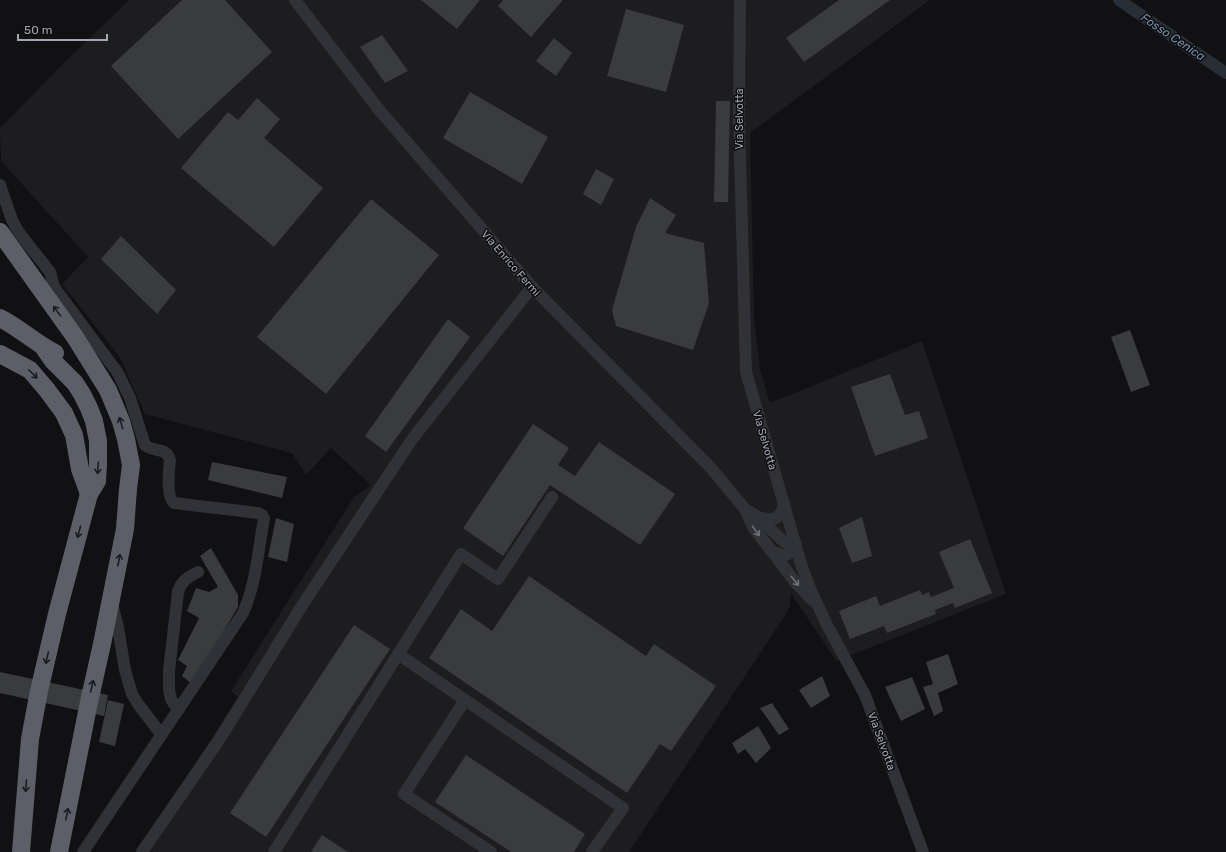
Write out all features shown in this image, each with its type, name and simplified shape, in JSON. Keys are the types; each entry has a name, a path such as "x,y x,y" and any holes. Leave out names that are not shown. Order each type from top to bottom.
{"highway":[{"path":"0,232 75,337 108,390 121,421 131,465 125,529 59,852"},
{"path":"0,318 44,348 58,354 82,378 101,407 108,422 128,489"},
{"path":"21,852 30,739 39,691 57,614 89,494 97,481 98,464 98,441 90,408 75,383 53,361 44,348"},
{"path":"0,354 30,370 64,412 74,435 80,469 89,494"}],"street":[{"name":"Via Enrico Fermi","path":"295,0 380,111 532,288 711,468 745,509 753,527 771,551 796,583 820,610"},
{"name":"Via Selvotta","path":"740,0 739,119 746,372 811,591 865,694 923,852"},
{"path":"0,185 12,220 18,231 50,272 54,287 118,373 133,406 145,445 149,449 165,452 168,455 170,460 169,495 171,501 174,504 258,513 262,515 264,519 250,598 243,614 83,852"},
{"path":"142,852 219,740 303,604 413,438 532,288"},
{"path":"274,852 461,554 498,579 552,497"},
{"path":"758,517 769,520 776,518 782,512 784,504"},
{"name":"Via Enrico Fermi","path":"745,509 758,517 789,545 796,544"},
{"path":"771,551 780,555 789,554 796,544"},
{"path":"179,708 171,699 169,690 169,671 178,592 183,581 198,572"},
{"path":"111,598 118,627 125,670 132,694 161,734"},
{"path":"398,654 623,808 592,852"},
{"path":"466,700 404,794 491,852"}],"shaded area":[{"path":"129,0 930,0 750,133 754,319 760,369 770,403 922,341 1006,594 836,661 791,593 790,606 784,617 629,852 154,852 141,845 238,697 231,691 354,497 371,485 331,448 306,475 292,453 145,414 119,356 62,284 88,257 1,161 0,128"}],"building":[{"path":"182,0 225,0 272,52 178,139 111,66"},
{"path":"421,0 480,0 457,29"},
{"path":"503,0 563,0 531,37 498,6"},
{"path":"839,0 890,0 804,62 786,38"},
{"path":"626,9 684,25 666,92 607,76"},
{"path":"382,35 408,71 385,83 360,47"},
{"path":"554,38 572,53 556,76 536,61"},
{"path":"470,92 548,137 522,184 443,138"},
{"path":"257,98 280,119 264,138 323,188 274,247 181,168 228,112 238,120"},
{"path":"716,101 730,101 728,202 714,202"},
{"path":"596,169 614,179 601,205 583,194"},
{"path":"650,198 676,215 665,233 704,243 709,303 693,350 616,326 612,310 636,227"},
{"path":"371,199 439,255 326,394 257,337"},
{"path":"121,236 176,290 157,314 101,259"},
{"path":"448,319 470,337 386,452 365,436"},
{"path":"1130,330 1150,385 1131,392 1111,337"},
{"path":"890,374 905,415 919,411 928,438 875,456 851,387"},
{"path":"533,424 569,448 558,465 575,476 599,442 675,494 640,545 550,485 503,556 463,528"},
{"path":"212,462 287,477 282,498 208,480"},
{"path":"862,517 872,556 852,563 839,528"},
{"path":"276,518 294,524 287,562 268,557"},
{"path":"970,539 992,593 955,608 953,603 935,610 936,614 887,633 884,626 850,639 839,611 876,596 880,606 920,590 922,595 929,592 931,597 954,588 939,552"},
{"path":"211,548 238,595 238,607 192,684 182,676 187,666 178,660 199,618 187,611 196,588 209,592 218,587 200,556"},
{"path":"529,576 646,656 654,644 716,686 671,751 660,744 627,793 429,658 461,609 492,631"},
{"path":"354,625 390,649 266,837 230,813"},
{"path":"948,654 958,684 938,693 943,711 934,716 923,687 933,684 926,662"},
{"path":"0,672 108,695 104,716 0,693"},
{"path":"822,676 830,696 811,708 799,690"},
{"path":"912,677 925,709 901,721 885,687"},
{"path":"108,700 124,704 115,746 99,742"},
{"path":"772,703 789,729 779,735 760,708"},
{"path":"758,726 771,748 756,763 745,749 738,754 732,743"},
{"path":"466,755 585,834 574,852 511,852 435,802"},
{"path":"322,835 348,852 311,852"}],"waterway":[{"name":"Fosso Cenica","path":"1119,0 1226,73"}]}
